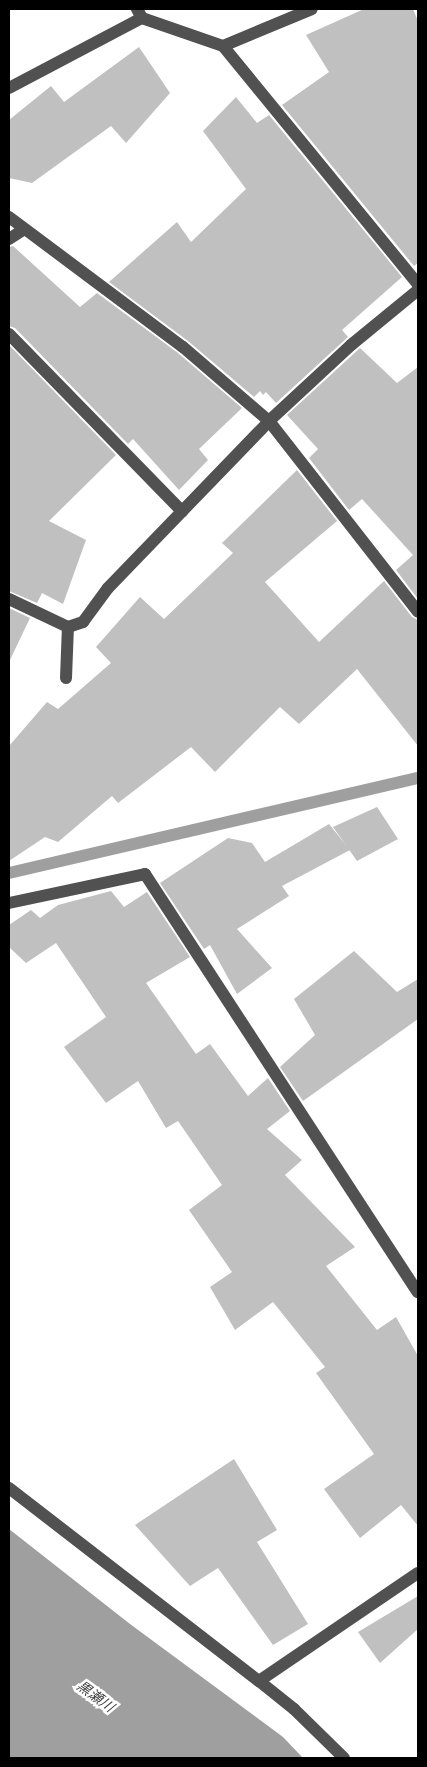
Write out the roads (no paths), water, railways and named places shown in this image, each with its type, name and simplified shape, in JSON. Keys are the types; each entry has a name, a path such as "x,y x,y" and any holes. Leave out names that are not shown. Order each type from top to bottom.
{"street":[{"path":"223,46 312,9"},
{"path":"9,88 140,13 223,46 418,284"},
{"path":"9,217 23,230 183,347 269,421 418,612"},
{"path":"9,240 23,230"},
{"path":"9,599 68,627 83,622 108,588 269,421 351,345 418,290"},
{"path":"9,334 182,512"},
{"path":"66,678 68,627"},
{"path":"9,903 145,874 418,1292"},
{"path":"9,1488 294,1709 344,1758"},
{"path":"259,1681 418,1573"}],"water":[{"name":"黒瀬川","path":"9,1529 130,1624 283,1737 303,1758 9,1758"}],"waterway":[{"path":"9,873 418,778"}]}
